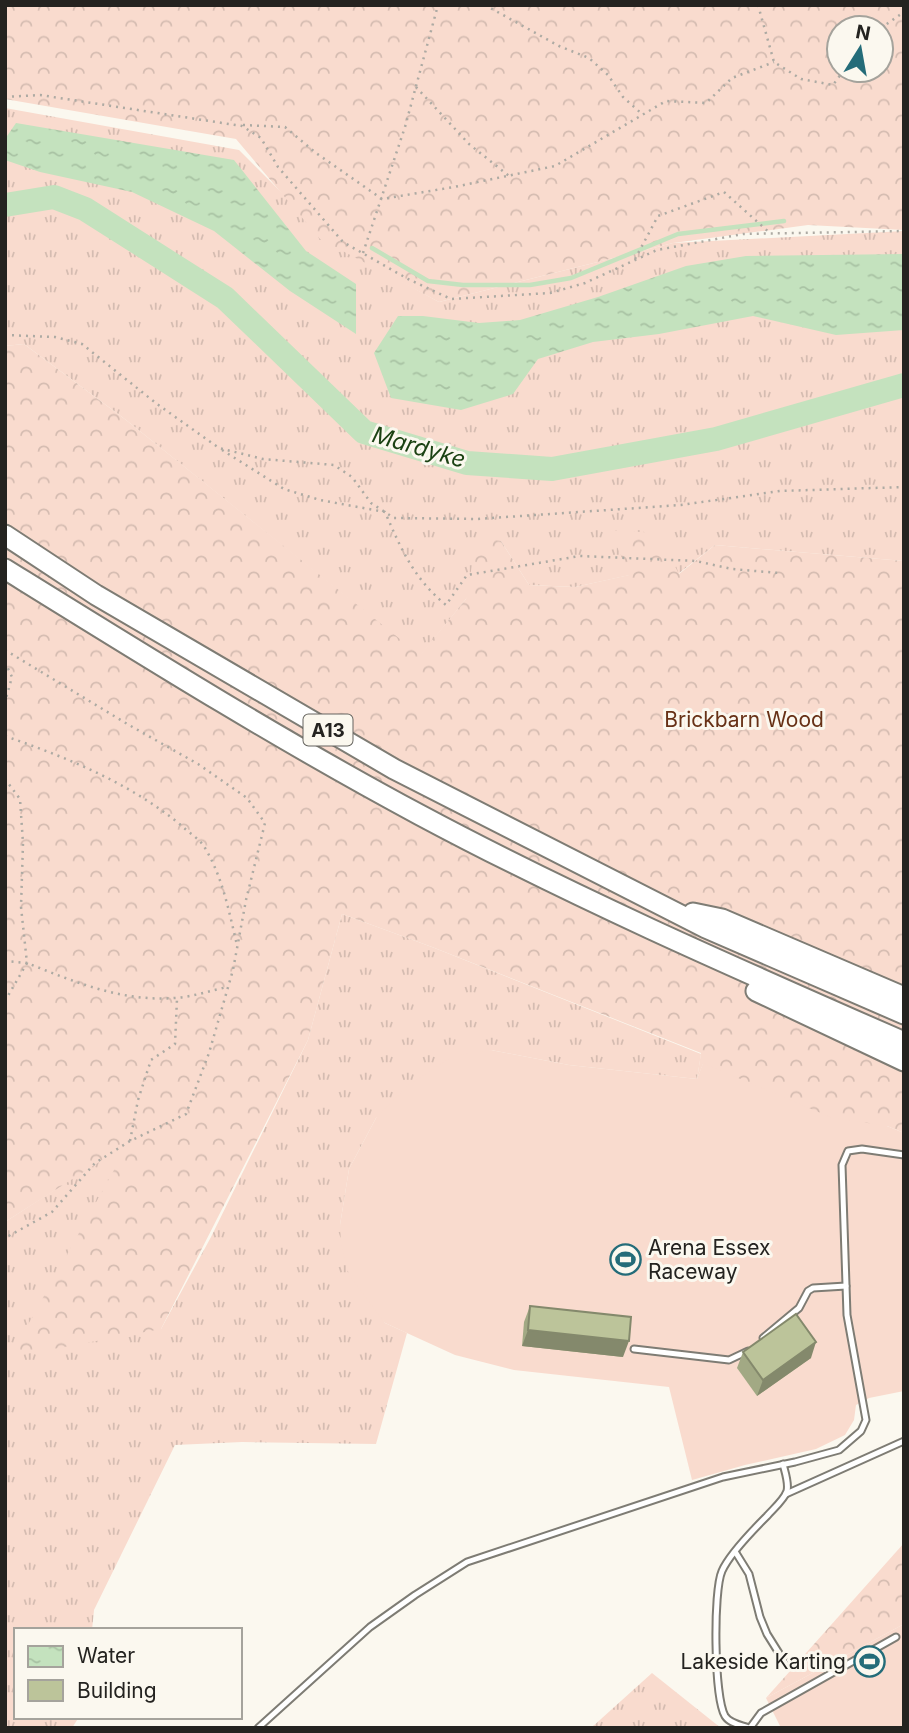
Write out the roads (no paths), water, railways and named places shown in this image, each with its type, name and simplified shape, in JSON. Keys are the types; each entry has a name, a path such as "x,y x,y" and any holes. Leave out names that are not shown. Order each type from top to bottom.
{"highway":[{"name":"A13","path":"5,535 96,595 394,769 706,928 904,1014"},
{"name":"A13","path":"5,569 205,694 420,815 638,925 904,1042"},
{"name":"A13","path":"662,905 722,919 904,997"},
{"name":"A13","path":"638,925 702,964 904,1061"}],"lane":[{"path":"258,1728 370,1627 467,1562 723,1477 839,1450 861,1430 866,1420 846,1315 842,1165 848,1152 862,1149 881,1150 904,1157"},
{"path":"634,1349 729,1360 745,1354 799,1308 808,1291 813,1288 845,1286"},
{"path":"896,1637 761,1713 750,1728 726,1717 720,1700 716,1640 722,1571 786,1494 904,1441"},
{"path":"783,1464 786,1494"},
{"path":"736,1553 749,1574 767,1634 787,1666"}],"water":[{"path":"16,123 234,160 306,251 356,284 356,334 290,291 214,231 132,192 40,172 5,160 5,139"},
{"path":"904,254 904,330 836,335 753,316 659,334 593,342 538,359 513,394 461,410 391,398 374,353 398,316 423,316 479,323 520,320 598,297 686,266 746,256"}],"waterway":[{"name":"Mardyke","path":"5,205 54,197 85,209 225,298 364,432 467,463 552,469 716,439 904,385"},
{"path":"372,248 428,281 463,285 530,285 571,278 678,234 784,221"}],"place":[{"name":"Arena Essex Raceway","path":"625,1259"},
{"name":"Lakeside Karting","path":"869,1661"}],"park label":[{"name":"Brickbarn Wood","path":"744,719"}]}
